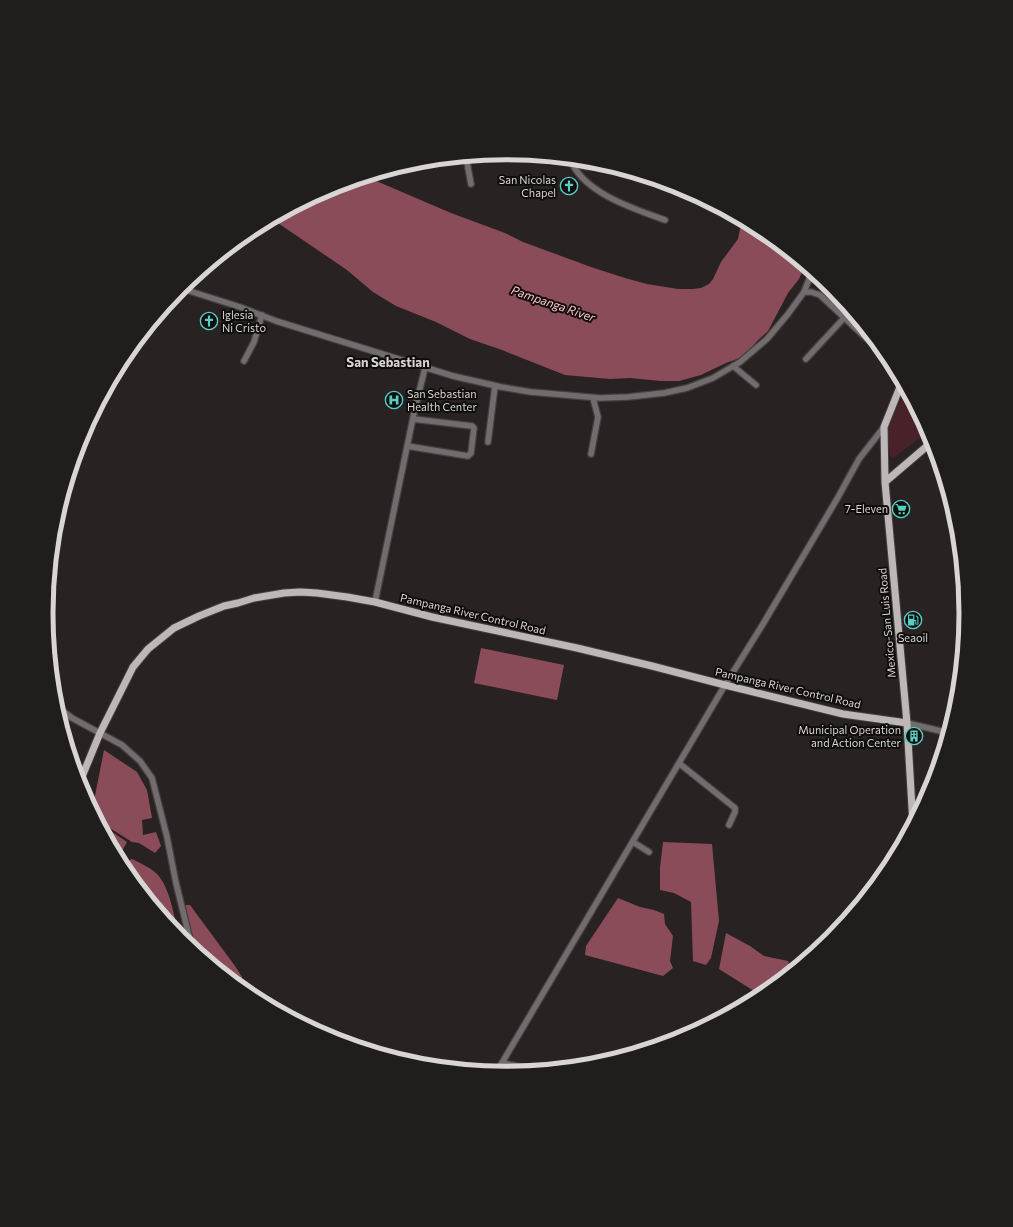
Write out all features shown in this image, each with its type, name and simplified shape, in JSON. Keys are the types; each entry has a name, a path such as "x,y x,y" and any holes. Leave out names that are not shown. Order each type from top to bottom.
{"main road":[{"path":"884,427 900,388"},
{"name":"Mexico-San Luis Road","path":"884,427 886,482 907,723 912,815"},
{"path":"886,482 927,446"},
{"name":"Pampanga River Control Road","path":"83,774 100,733 133,667 148,649 174,628 199,616 224,606 284,592 317,593 375,602 432,617 644,664 843,714 907,723"}],"street":[{"path":"467,162 471,184"},
{"path":"572,165 579,176 611,198 665,220"},
{"path":"188,291 240,307 276,321 425,368 472,381 531,392 593,398 628,397 664,393 687,388 713,378 733,366 767,339 804,292 810,277"},
{"path":"804,292 812,292 820,295 867,339"},
{"path":"244,361 254,342 262,315"},
{"path":"806,359 844,318"},
{"path":"733,366 756,385"},
{"path":"375,602 407,446 425,368"},
{"path":"488,442 495,386"},
{"path":"591,454 598,417 593,398"},
{"path":"407,446 468,456 471,453 474,428 472,426 413,419"},
{"path":"500,1067 680,764 725,685 830,512 859,459 884,427"},
{"path":"64,711 72,718 122,745 140,761 152,778 189,937"},
{"name":"Pampanga River Control Road","path":"907,723 945,732"},
{"path":"680,764 735,808 735,812 729,824"},
{"path":"633,842 649,852"},
{"path":"502,1063 519,1067"}],"shaded area":[{"path":"903,395 923,436 893,458 890,456 887,430"}],"water":[{"name":"Pampanga River","path":"374,180 451,213 505,233 523,242 591,267 647,284 678,289 693,289 701,288 709,284 721,262 738,239 740,225 758,236 803,270 799,279 788,293 768,331 757,341 748,353 701,375 679,381 661,381 565,375 470,339 436,322 396,306 373,292 347,270 277,223 306,207 333,195"},
{"path":"481,648 564,665 557,700 474,683"},
{"path":"104,750 137,772 147,790 152,818 142,820 143,835 156,832 161,846 155,853 139,843 132,842 106,826 94,801"},
{"path":"108,829 127,842 121,852"},
{"path":"663,842 712,844 719,921 711,958 706,965 693,961 691,902 674,893 660,890 660,868"},
{"path":"132,859 144,865 156,873 161,879 169,895 176,923 147,890 129,865 128,861"},
{"path":"618,898 640,907 664,914 665,924 673,936 670,961 673,968 663,976 585,955 586,946"},
{"path":"186,905 190,905 235,966 242,977 242,982 207,954 191,939 184,910"},
{"path":"726,933 750,946 764,956 788,961 790,968 756,992 719,969"}],"place":[{"name":"San Nicolas Chapel","path":"569,186"},
{"name":"Iglesia Ni Cristo","path":"209,321"},
{"name":"San Sebastian Health Center","path":"394,400"},
{"name":"7-Eleven","path":"901,509"},
{"name":"Seaoil","path":"913,620"},
{"name":"Municipal Operation and Action Center","path":"914,736"}],"district":[{"name":"San Sebastian","path":"388,362"}]}
